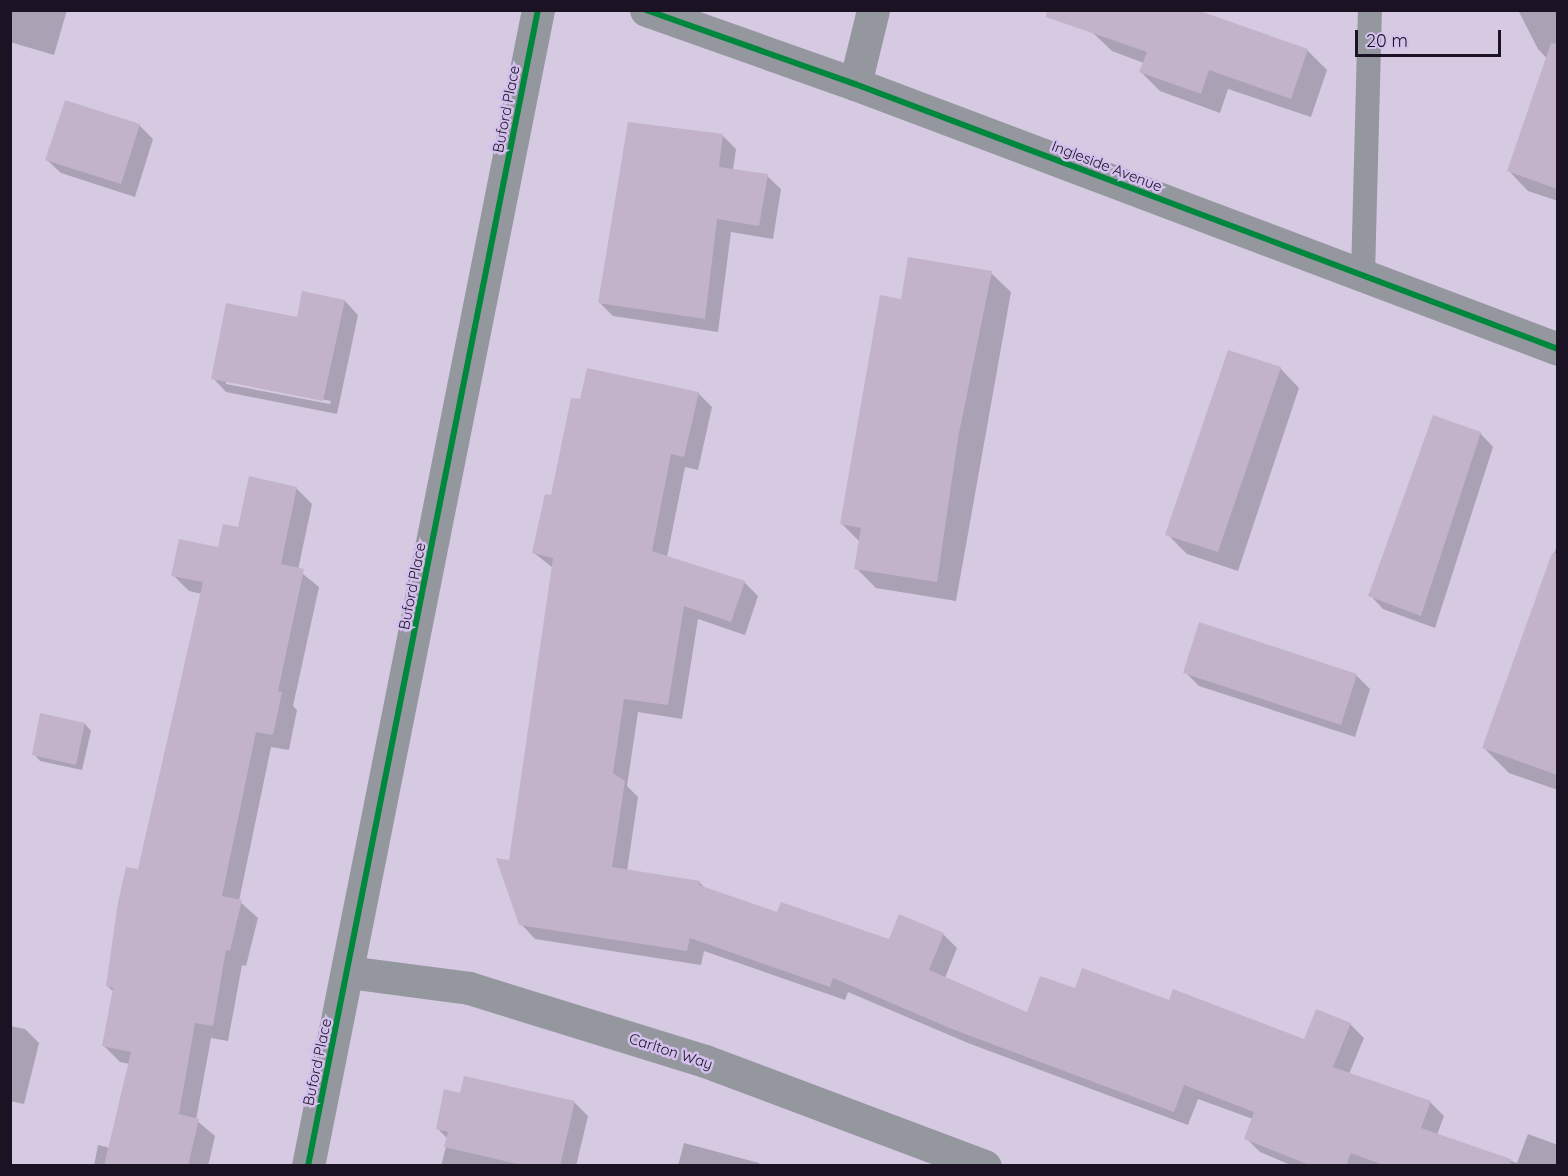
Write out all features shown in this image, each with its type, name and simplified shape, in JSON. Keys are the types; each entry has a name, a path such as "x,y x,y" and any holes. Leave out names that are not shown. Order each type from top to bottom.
{"street":[{"name":"Buford Place","path":"308,1166 538,10"},
{"name":"Ingleside Avenue","path":"646,10 855,84 1557,349"},
{"path":"855,84 873,10"},
{"name":"Carlton Way","path":"348,972 469,988 705,1061 985,1166"}],"lane":[{"path":"1363,275 1370,10"}],"building":[{"path":"1047,10 1197,10 1308,49 1291,99 1209,70 1201,94 1139,72 1147,52 1046,17"},
{"path":"1551,43 1557,44 1557,189 1507,171"},
{"path":"65,100 140,124 121,184 45,160"},
{"path":"628,122 723,134 719,167 768,174 759,226 717,219 705,319 598,303"},
{"path":"908,257 992,271 958,438 937,582 854,569 861,528 840,524 880,295 901,299"},
{"path":"302,291 345,300 323,401 211,379 226,303 297,317"},
{"path":"1228,350 1281,367 1218,552 1165,535"},
{"path":"587,368 699,392 684,457 671,454 652,551 745,581 731,622 684,606 668,705 624,699 613,773 625,781 612,867 700,881 699,885 777,912 781,902 889,939 899,914 944,933 929,970 1027,1012 1040,976 1075,988 1082,968 1169,1000 1173,989 1304,1039 1316,1009 1351,1023 1333,1067 1431,1101 1421,1128 1511,1159 1510,1166 1386,1166 1351,1153 1346,1166 1312,1166 1244,1139 1254,1112 1184,1085 1174,1112 952,1029 833,978 830,987 690,938 687,951 519,925 496,858 509,860 553,558 532,553 545,494 551,495 571,398 580,399"},
{"path":"1433,415 1481,432 1421,616 1368,596"},
{"path":"249,476 297,487 281,564 304,569 278,691 282,692 273,735 256,732 222,896 242,900 230,951 226,950 213,1026 195,1023 179,1114 199,1119 188,1166 104,1166 131,1052 102,1046 113,988 106,986 118,902 126,867 138,869 203,582 171,576 179,539 218,547 223,524 238,527"},
{"path":"1552,553 1557,554 1557,775 1482,748"},
{"path":"1199,622 1357,674 1341,725 1183,673"},
{"path":"40,713 85,723 76,765 32,755"},
{"path":"464,1076 575,1101 560,1166 526,1166 444,1147 448,1132 436,1129 444,1089 460,1093"}],"cycle path":[{"path":"308,1166 538,10"},
{"path":"646,10 855,84 1558,349"}]}
